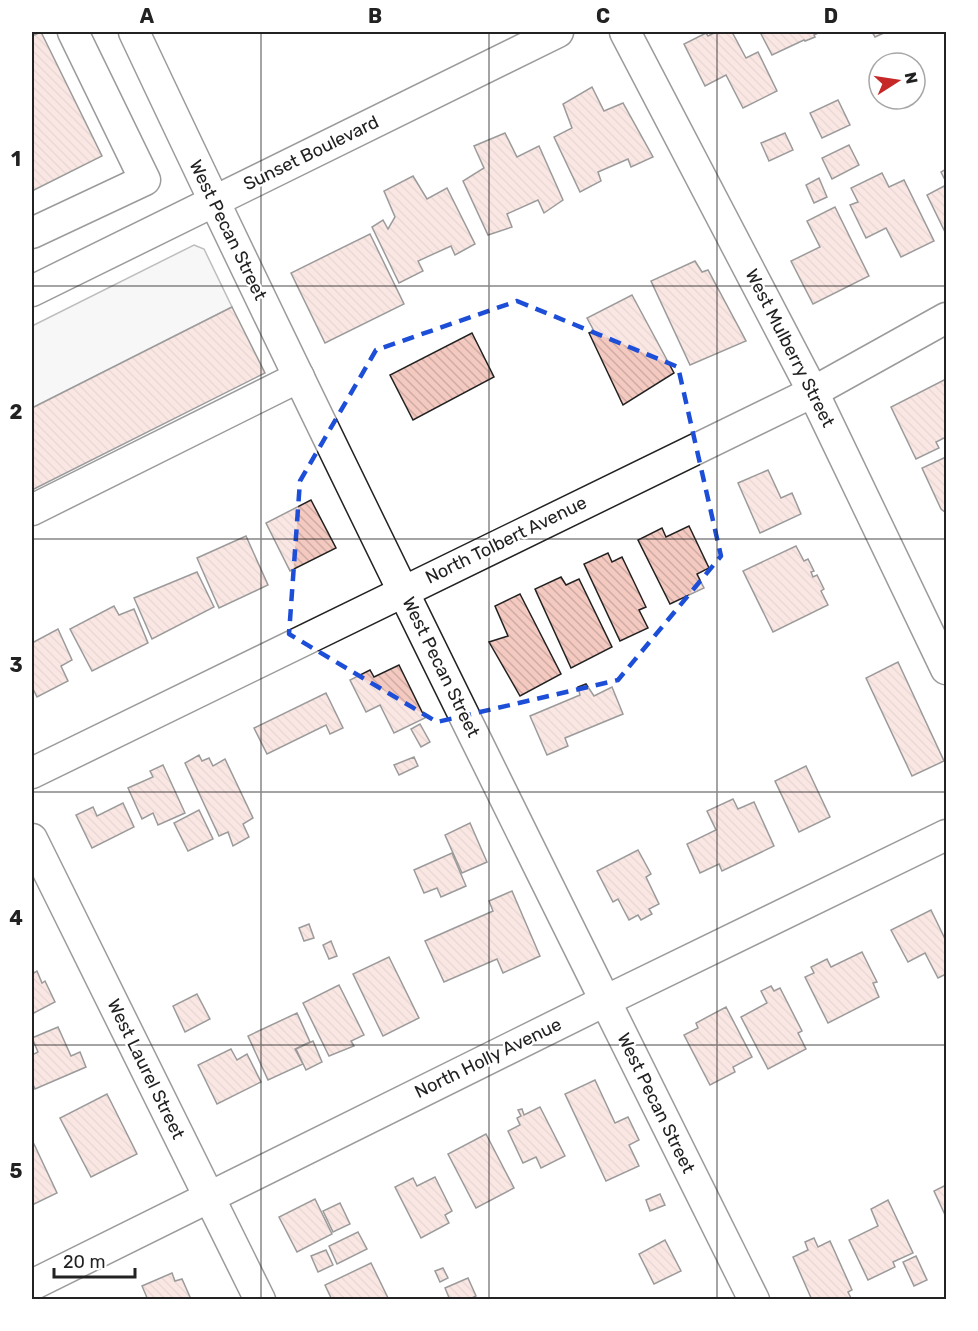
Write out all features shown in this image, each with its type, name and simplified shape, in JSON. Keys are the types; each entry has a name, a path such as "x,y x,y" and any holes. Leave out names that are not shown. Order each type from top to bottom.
{"street":[{"path":"32,233 145,180 73,32"},
{"name":"West Pecan Street","path":"134,32 403,590 754,1299"},
{"name":"Sunset Boulevard","path":"32,291 558,32"},
{"name":"West Mulberry Street","path":"625,32 813,392 946,669"},
{"name":"North Tolbert Avenue","path":"32,773 403,590 813,392 946,318"},
{"path":"32,510 299,376"},
{"name":"North Holly Avenue","path":"32,1285 946,835"},
{"name":"West Laurel Street","path":"32,839 260,1299"}],"highlighted area":[{"path":"517,301 678,367 721,556 618,680 437,722 289,634 300,481 376,350"}],"shaded area":[{"path":"194,245 204,249 232,307 32,408 32,326"}],"building":[{"path":"41,32 102,156 32,191 32,36"},
{"path":"716,32 732,32 746,58 758,52 777,91 743,108 726,75 705,86 684,44 706,33 708,36"},
{"path":"760,32 820,32 814,35 815,37 772,55"},
{"path":"872,32 886,32 875,37"},
{"path":"592,87 604,111 623,103 653,157 631,167 628,159 598,172 601,181 580,192 554,137 572,128 563,104"},
{"path":"838,100 850,125 822,138 810,113"},
{"path":"505,133 517,157 539,146 563,200 544,213 538,200 507,214 512,227 488,235 463,181 484,168 474,146"},
{"path":"785,133 793,150 769,161 761,143"},
{"path":"849,145 859,165 832,179 822,158"},
{"path":"946,169 946,182 941,172"},
{"path":"882,173 889,187 904,180 934,241 901,257 886,228 866,238 850,205 858,202 851,188"},
{"path":"413,176 427,199 447,188 475,244 455,255 451,246 418,261 423,271 399,283 372,227 383,220 388,229 395,217 384,191"},
{"path":"819,178 827,197 814,203 806,185"},
{"path":"946,185 946,231 945,232 927,195"},
{"path":"835,207 869,276 813,304 791,261 820,247 807,221"},
{"path":"370,234 404,304 325,343 291,273"},
{"path":"695,261 702,272 708,270 746,341 690,365 651,281"},
{"path":"632,295 674,373 623,405 589,333 594,331 587,318"},
{"path":"232,307 265,373 32,490 32,408"},
{"path":"472,333 494,377 413,420 390,375"},
{"path":"946,379 946,437 936,442 939,448 916,459 891,407"},
{"path":"946,457 946,513 941,509 922,468"},
{"path":"768,470 781,498 792,493 801,514 760,533 738,483"},
{"path":"311,500 336,548 290,571 266,523"},
{"path":"689,526 709,568 697,574 704,588 670,604 638,540 662,528 666,537"},
{"path":"246,536 268,585 219,608 197,558"},
{"path":"796,546 804,561 808,559 814,571 811,572 813,577 817,575 828,605 773,632 743,571"},
{"path":"608,553 612,562 622,557 646,607 639,610 648,628 620,641 584,564"},
{"path":"197,572 214,607 152,639 134,598"},
{"path":"561,577 566,585 579,579 612,647 571,668 535,589"},
{"path":"520,594 561,674 520,696 489,642 508,636 495,606"},
{"path":"114,606 119,615 134,609 148,643 92,671 70,629"},
{"path":"58,629 72,660 61,666 68,681 37,697 32,690 32,643"},
{"path":"898,662 944,761 912,776 866,678"},
{"path":"399,665 425,718 394,733 380,705 366,712 350,680 370,670 374,677"},
{"path":"586,684 594,696 612,687 623,714 565,738 568,746 547,755 530,716 580,695 578,687"},
{"path":"326,693 343,728 330,734 326,725 267,754 254,728"},
{"path":"420,724 430,742 421,747 411,729"},
{"path":"199,755 202,761 209,758 213,766 225,759 253,818 243,824 249,837 233,846 228,832 219,836 185,763"},
{"path":"414,757 418,766 399,775 394,765"},
{"path":"163,765 185,813 158,825 153,813 142,819 128,788 153,777 150,771"},
{"path":"806,766 830,817 799,832 775,781"},
{"path":"733,799 738,809 754,802 774,846 722,871 719,864 700,873 687,844 716,830 707,811"},
{"path":"123,803 134,827 92,848 76,815 93,807 97,816"},
{"path":"199,810 213,839 188,851 174,823"},
{"path":"470,823 487,862 462,873 445,835"},
{"path":"638,850 651,874 646,877 659,904 649,909 652,914 641,920 638,915 629,920 618,899 613,902 597,871"},
{"path":"452,853 466,886 441,897 437,888 424,893 414,870"},
{"path":"512,891 540,956 503,973 497,959 444,982 425,941 493,911 489,901"},
{"path":"931,910 946,941 946,974 938,978 925,953 908,962 891,930"},
{"path":"309,924 314,938 304,941 299,928"},
{"path":"331,941 337,956 329,959 323,945"},
{"path":"862,952 877,982 873,983 879,997 828,1023 805,977 814,973 811,967 827,959 831,967"},
{"path":"389,957 419,1018 383,1036 353,974"},
{"path":"37,971 42,983 45,981 55,1002 32,1014 32,974"},
{"path":"339,985 364,1035 351,1041 354,1046 329,1056 303,1003"},
{"path":"771,986 774,991 780,988 802,1031 798,1033 806,1049 768,1069 741,1017 767,1003 761,991"},
{"path":"197,994 210,1019 185,1032 173,1006"},
{"path":"726,1007 752,1057 733,1067 735,1072 710,1085 684,1035 698,1028 696,1023"},
{"path":"297,1013 310,1042 295,1049 303,1064 268,1080 248,1036"},
{"path":"58,1027 71,1056 80,1052 86,1067 35,1089 32,1082 32,1055 38,1052 32,1038"},
{"path":"313,1041 322,1062 306,1070 296,1049"},
{"path":"231,1049 237,1060 247,1054 261,1082 217,1104 198,1065"},
{"path":"595,1080 615,1123 628,1117 639,1140 629,1145 639,1166 606,1181 565,1094"},
{"path":"107,1094 137,1154 91,1177 60,1118"},
{"path":"540,1107 565,1156 541,1168 536,1157 523,1163 508,1131 520,1125 517,1118 521,1116 518,1110 522,1109 524,1115"},
{"path":"486,1134 514,1188 476,1208 448,1154"},
{"path":"34,1144 57,1193 32,1205 32,1145"},
{"path":"435,1177 452,1211 445,1215 449,1223 421,1238 395,1187 413,1178 417,1186"},
{"path":"946,1185 946,1217 934,1191"},
{"path":"660,1194 665,1205 650,1211 646,1200"},
{"path":"315,1199 332,1234 297,1252 279,1217"},
{"path":"888,1200 913,1253 893,1262 895,1267 868,1280 849,1240 878,1226 871,1209"},
{"path":"340,1203 350,1224 333,1232 323,1211"},
{"path":"358,1232 367,1249 337,1264 329,1246"},
{"path":"814,1238 818,1247 830,1241 852,1290 848,1292 852,1300 812,1300 793,1257 808,1250 805,1242"},
{"path":"665,1240 681,1271 654,1284 639,1254"},
{"path":"326,1250 333,1265 318,1272 311,1256"},
{"path":"916,1256 927,1280 914,1286 903,1262"},
{"path":"371,1263 389,1300 332,1300 325,1285"},
{"path":"443,1268 448,1278 440,1282 435,1271"},
{"path":"172,1273 175,1281 182,1279 190,1297 186,1300 148,1300 142,1286"},
{"path":"468,1278 476,1296 468,1300 450,1300 445,1288"}]}
